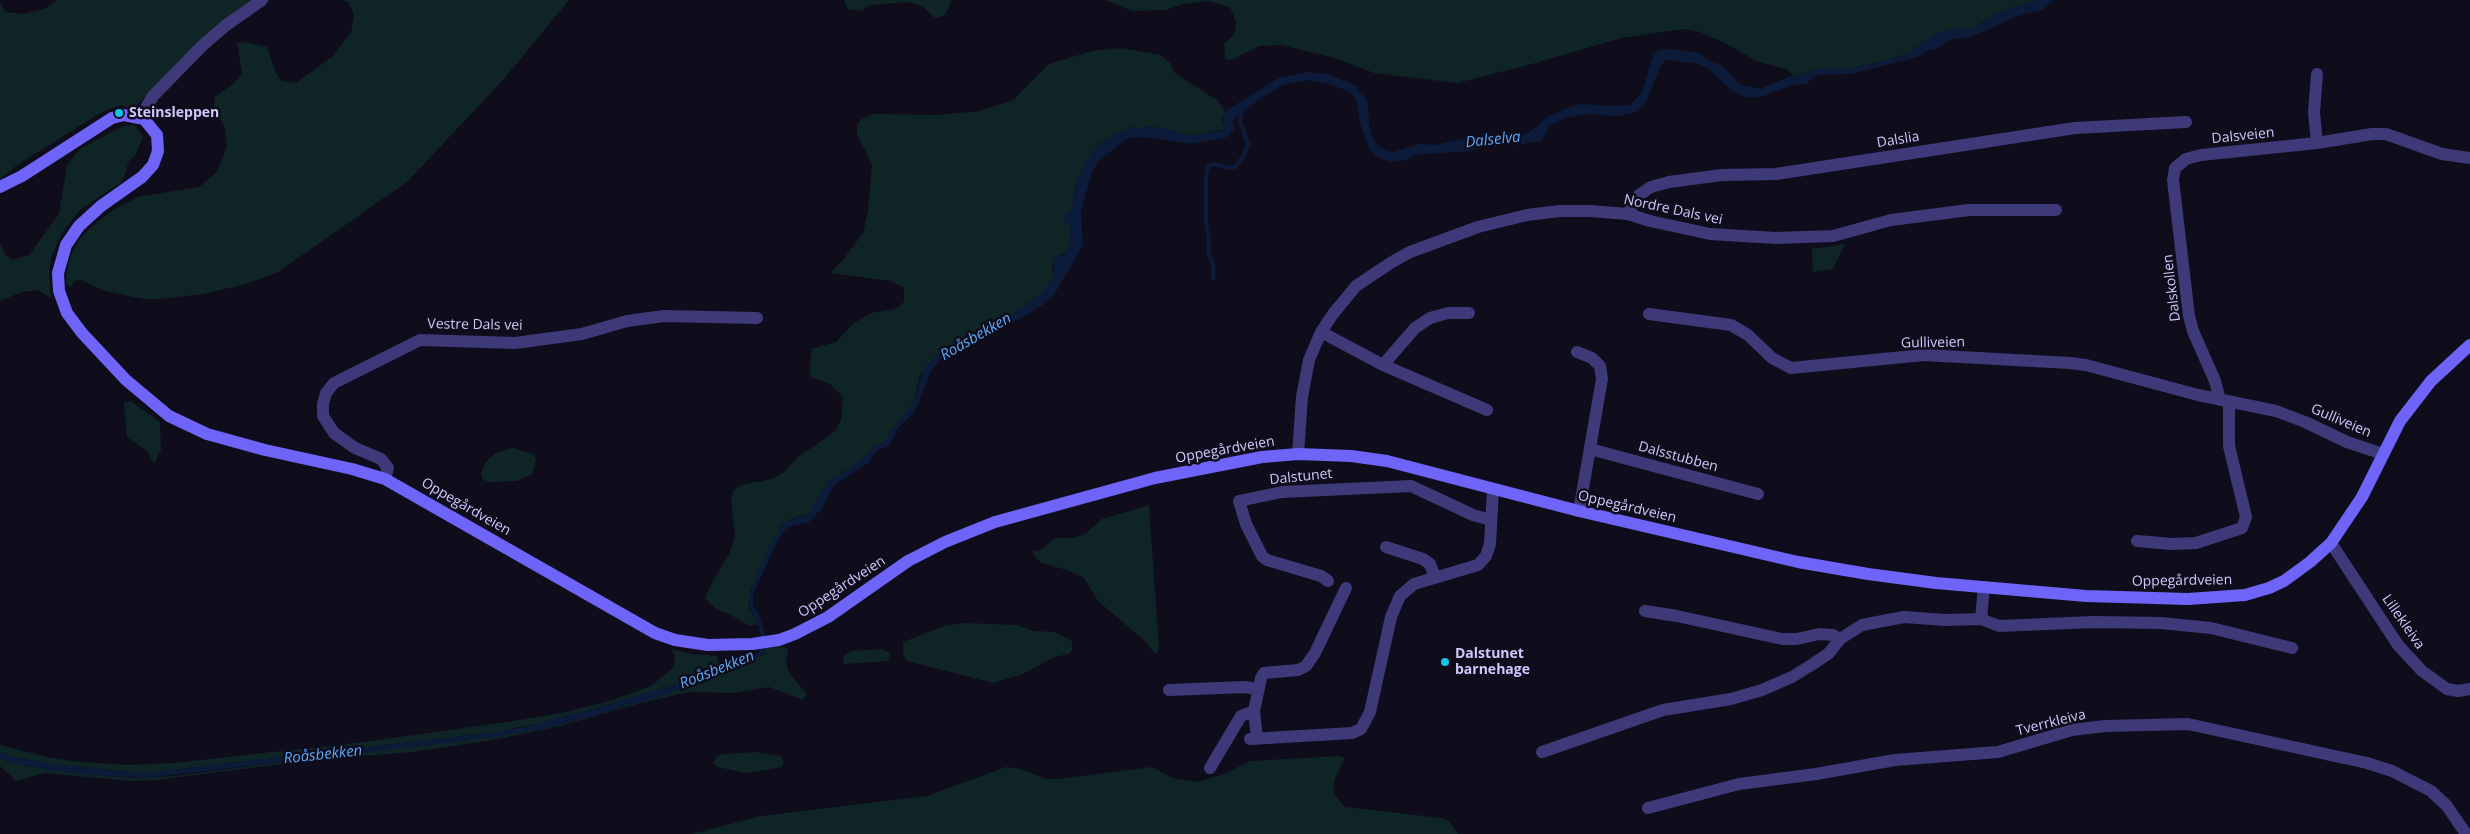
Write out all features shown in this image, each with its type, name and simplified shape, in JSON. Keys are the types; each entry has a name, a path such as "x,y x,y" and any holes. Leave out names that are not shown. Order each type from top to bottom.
{"main road":[{"path":"0,187 22,176 112,118 124,115 140,117"},
{"name":"Oppegårdveien","path":"140,117 150,124 157,135 158,151 153,165 142,177 101,206 71,235 62,254 58,273 59,291 72,321 126,380 157,407 183,423 224,440 352,469 385,479 424,499 655,633 691,644 732,646 752,644 779,640 802,631 828,617 908,562 945,542 995,522 1156,478 1262,457 1298,454 1352,456 1387,461 1578,511 1798,562 1868,574 2086,596 2188,598 2225,597 2251,593 2277,584 2310,562 2331,543 2362,497 2400,421 2431,381 2470,345"}],"street":[{"path":"140,117 153,96 202,46 225,26 262,0"},
{"path":"2317,142 2314,112 2318,74"},
{"name":"Dalslia","path":"1628,214 1639,195 1651,187 1669,182 1722,175 1776,174 2074,128 2186,122"},
{"name":"Dalsveien","path":"2175,168 2186,159 2201,155 2372,134 2386,134 2442,154 2470,158"},
{"name":"Dalskollen","path":"2175,168 2174,180 2193,331 2224,401"},
{"name":"Nordre Dals vei","path":"1298,454 1302,397 1307,369 1321,332 1356,286 1372,274 1410,252 1478,227 1527,215 1560,210 1628,214 1650,221 1710,234 1776,238 1833,236 1891,220 1969,210 2056,210"},
{"path":"1383,365 1415,328 1430,318 1448,312 1468,313"},
{"name":"Gulliveien","path":"1649,314 1731,325 1748,335 1772,358 1791,368 1924,356 2070,363 2129,375 2224,401 2276,412 2304,422 2346,442 2383,454"},
{"name":"Vestre Dals vei","path":"385,479 388,468 381,459 355,448 334,433 323,416 326,393 334,383 420,340 515,343 582,334 627,321 664,316 757,318"},
{"path":"1321,332 1383,365 1487,410"},
{"path":"1577,352 1592,358 1600,366 1602,379 1578,511"},
{"path":"2137,541 2172,544 2196,543 2242,528 2246,517 2230,446 2224,401"},
{"name":"Dalsstubben","path":"1590,449 1758,494"},
{"name":"Dalstunet","path":"1328,581 1321,576 1267,560 1262,556 1246,524 1239,501 1282,492 1411,486 1422,489 1473,515 1491,520"},
{"path":"1346,588 1315,653 1306,666 1298,670 1264,673 1258,689 1254,711 1253,739 1352,733 1361,729 1370,712 1395,606 1400,596 1414,584 1478,565 1486,556 1493,489"},
{"name":"Lillekleiva","path":"2331,543 2398,645 2422,671 2447,689 2458,691 2470,689"},
{"path":"1386,548 1423,559 1430,564 1435,577"},
{"path":"1981,619 1984,587"},
{"path":"1645,611 1684,617 1782,639 1797,639 1819,634 1833,635 1840,639"},
{"path":"1542,752 1663,710 1731,699 1762,690 1792,677 1813,664 1829,653 1840,639 1862,625 1881,620 1904,617 1945,620 1981,619 1999,626 2093,622 2161,623 2211,628 2292,648"},
{"path":"1169,690 1245,687 1258,689"},
{"path":"1210,768 1241,716 1254,711"},
{"name":"Tverrkleiva","path":"1648,808 1739,784 1816,774 1895,760 1998,752 2072,730 2104,726 2188,724 2367,763 2392,771 2430,791 2447,806 2466,834"}],"green space":[{"path":"58,0 255,0 203,39 139,103 129,109 122,105 102,112 16,166 0,179 0,2 5,12 23,14 44,9"},
{"path":"342,0 569,0 504,79 407,182 278,272 246,284 203,294 162,299 144,299 105,291 81,280 74,281 71,287 67,285 66,275 71,254 82,236 98,221 118,207 138,197 199,187 217,172 227,146 224,125 214,112 215,97 234,83 242,73 237,43 243,42 267,47 274,69 281,81 296,83 332,57 351,32 354,15 349,2"},
{"path":"844,0 952,0 946,13 941,17 935,18 923,7 909,2 870,5 861,11 847,9"},
{"path":"1105,0 2038,0 2011,8 1970,29 1960,28 1936,33 1908,53 1888,60 1853,68 1815,69 1796,78 1786,69 1758,62 1725,43 1700,32 1683,29 1621,38 1532,64 1457,83 1374,73 1335,58 1281,45 1259,46 1231,60 1225,59 1224,44 1235,33 1236,22 1230,7 1208,1 1183,4 1166,10 1132,11"},
{"path":"1122,48 1160,55 1170,63 1175,73 1218,101 1225,111 1222,117 1225,129 1194,136 1147,126 1139,129 1131,127 1099,144 1076,184 1072,206 1065,221 1071,227 1067,252 1057,257 1052,265 1053,278 1042,294 1006,318 938,354 920,375 913,403 891,431 886,441 829,481 808,514 791,519 781,526 750,592 749,608 758,624 750,626 716,609 705,598 728,556 735,537 731,499 733,491 741,485 772,479 783,473 798,457 835,431 841,420 843,397 830,384 810,377 811,349 836,342 854,323 871,313 895,309 904,302 904,288 891,281 830,273 842,261 863,233 868,211 872,164 857,135 857,124 862,119 873,114 937,115 980,111 1013,100 1049,64 1092,51"},
{"path":"134,124 143,136 137,153 129,161 122,182 81,209 63,231 52,255 49,271 51,298 38,290 22,292 0,301 0,242 5,254 12,260 29,255 59,214 67,165 80,149 121,127"},
{"path":"1845,244 1833,269 1813,272 1812,249"},
{"path":"131,401 160,422 161,450 154,464 148,452 127,437 124,403"},
{"path":"513,448 533,454 536,460 532,474 517,481 490,482 483,480 481,474 484,464 495,453"},
{"path":"1149,505 1159,650 1155,654 1144,640 1098,601 1084,578 1070,571 1042,563 1032,551 1041,550 1055,538 1074,538 1085,534 1102,519"},
{"path":"964,623 1016,625 1034,631 1054,632 1071,640 1073,649 1069,654 1054,657 1023,674 993,683 907,661 903,654 903,642 944,626"},
{"path":"784,647 788,649 786,662 789,673 807,694 803,700 769,687 733,693 688,692 560,726 498,739 413,752 313,760 157,780 131,781 45,773 16,781 0,766 0,758 25,766 93,775 133,778 174,776 537,730 595,715 680,689 723,670 757,658 764,654 766,648"},
{"path":"671,649 692,654 717,656 719,664 702,674 666,688 541,724 505,731 145,773 62,765 16,758 0,753 0,745 51,758 79,762 129,765 174,763 364,742 514,721 561,713 613,700 651,686 674,667 675,656"},
{"path":"883,649 890,653 888,661 843,664 844,656 851,651"},
{"path":"755,752 780,756 784,762 782,767 746,773 718,767 713,763 717,756 724,754"},
{"path":"1339,756 1345,758 1335,778 1333,790 1335,796 1345,807 1441,818 1449,821 1458,834 692,834 761,816 927,796 1006,767 1021,769 1046,779 1058,779 1152,767 1172,778 1198,782 1226,773 1250,761"}],"water":[{"path":"2038,0 2054,0 2042,10 2018,16 1971,37 1950,40 1939,48 1927,51 1918,57 1851,74 1816,75 1806,84 1790,86 1763,96 1748,98 1733,92 1710,70 1699,64 1666,60 1661,65 1645,104 1637,112 1618,116 1587,114 1566,118 1549,126 1539,143 1532,142 1519,145 1493,143 1470,151 1415,155 1407,160 1392,162 1377,157 1370,150 1360,123 1357,102 1350,92 1332,85 1309,80 1283,85 1262,97 1234,119 1232,123 1235,129 1227,137 1192,144 1133,137 1125,140 1099,161 1092,172 1081,212 1083,245 1054,295 1043,305 1009,325 939,361 931,371 915,411 897,429 890,445 879,449 868,463 834,485 822,508 809,522 788,527 781,535 753,593 753,606 758,612 765,634 766,650 757,658 723,670 708,680 691,683 667,694 595,715 537,730 464,741 146,778 93,775 43,769 17,764 0,758 0,753 16,758 62,765 145,773 497,732 541,724 552,719 605,706 683,682 702,674 725,660 755,655 760,650 761,637 759,628 751,613 749,597 760,567 783,523 808,514 829,481 886,441 891,431 913,403 924,367 938,354 1006,318 1042,294 1053,278 1054,259 1065,254 1069,246 1071,227 1064,220 1064,215 1071,209 1076,184 1087,159 1099,144 1129,127 1139,129 1147,126 1194,136 1223,130 1225,127 1223,115 1230,108 1279,78 1308,72 1328,74 1357,86 1359,93 1364,96 1368,103 1369,123 1374,142 1386,151 1393,152 1419,144 1436,145 1487,133 1527,134 1549,116 1572,106 1582,104 1630,105 1642,92 1653,55 1659,50 1673,49 1699,53 1711,62 1722,65 1739,84 1760,89 1786,78 1803,75 1815,69 1853,68 1888,60 1908,53 1936,33 1960,28 1970,29 2003,10"}],"waterway":[{"path":"1213,279 1213,264 1208,251 1209,239 1206,224 1206,174 1208,167 1212,164 1230,168 1235,167 1244,155 1248,144 1240,121 1242,111"}],"place":[{"name":"Steinsleppen","path":"119,113"},
{"name":"Dalstunet barnehage","path":"1445,662"}],"water label":[{"name":"Dalselva","path":"1493,140"},
{"name":"Roåsbekken","path":"976,337"},
{"name":"Roåsbekken","path":"717,670"},
{"name":"Roåsbekken","path":"323,755"}]}
